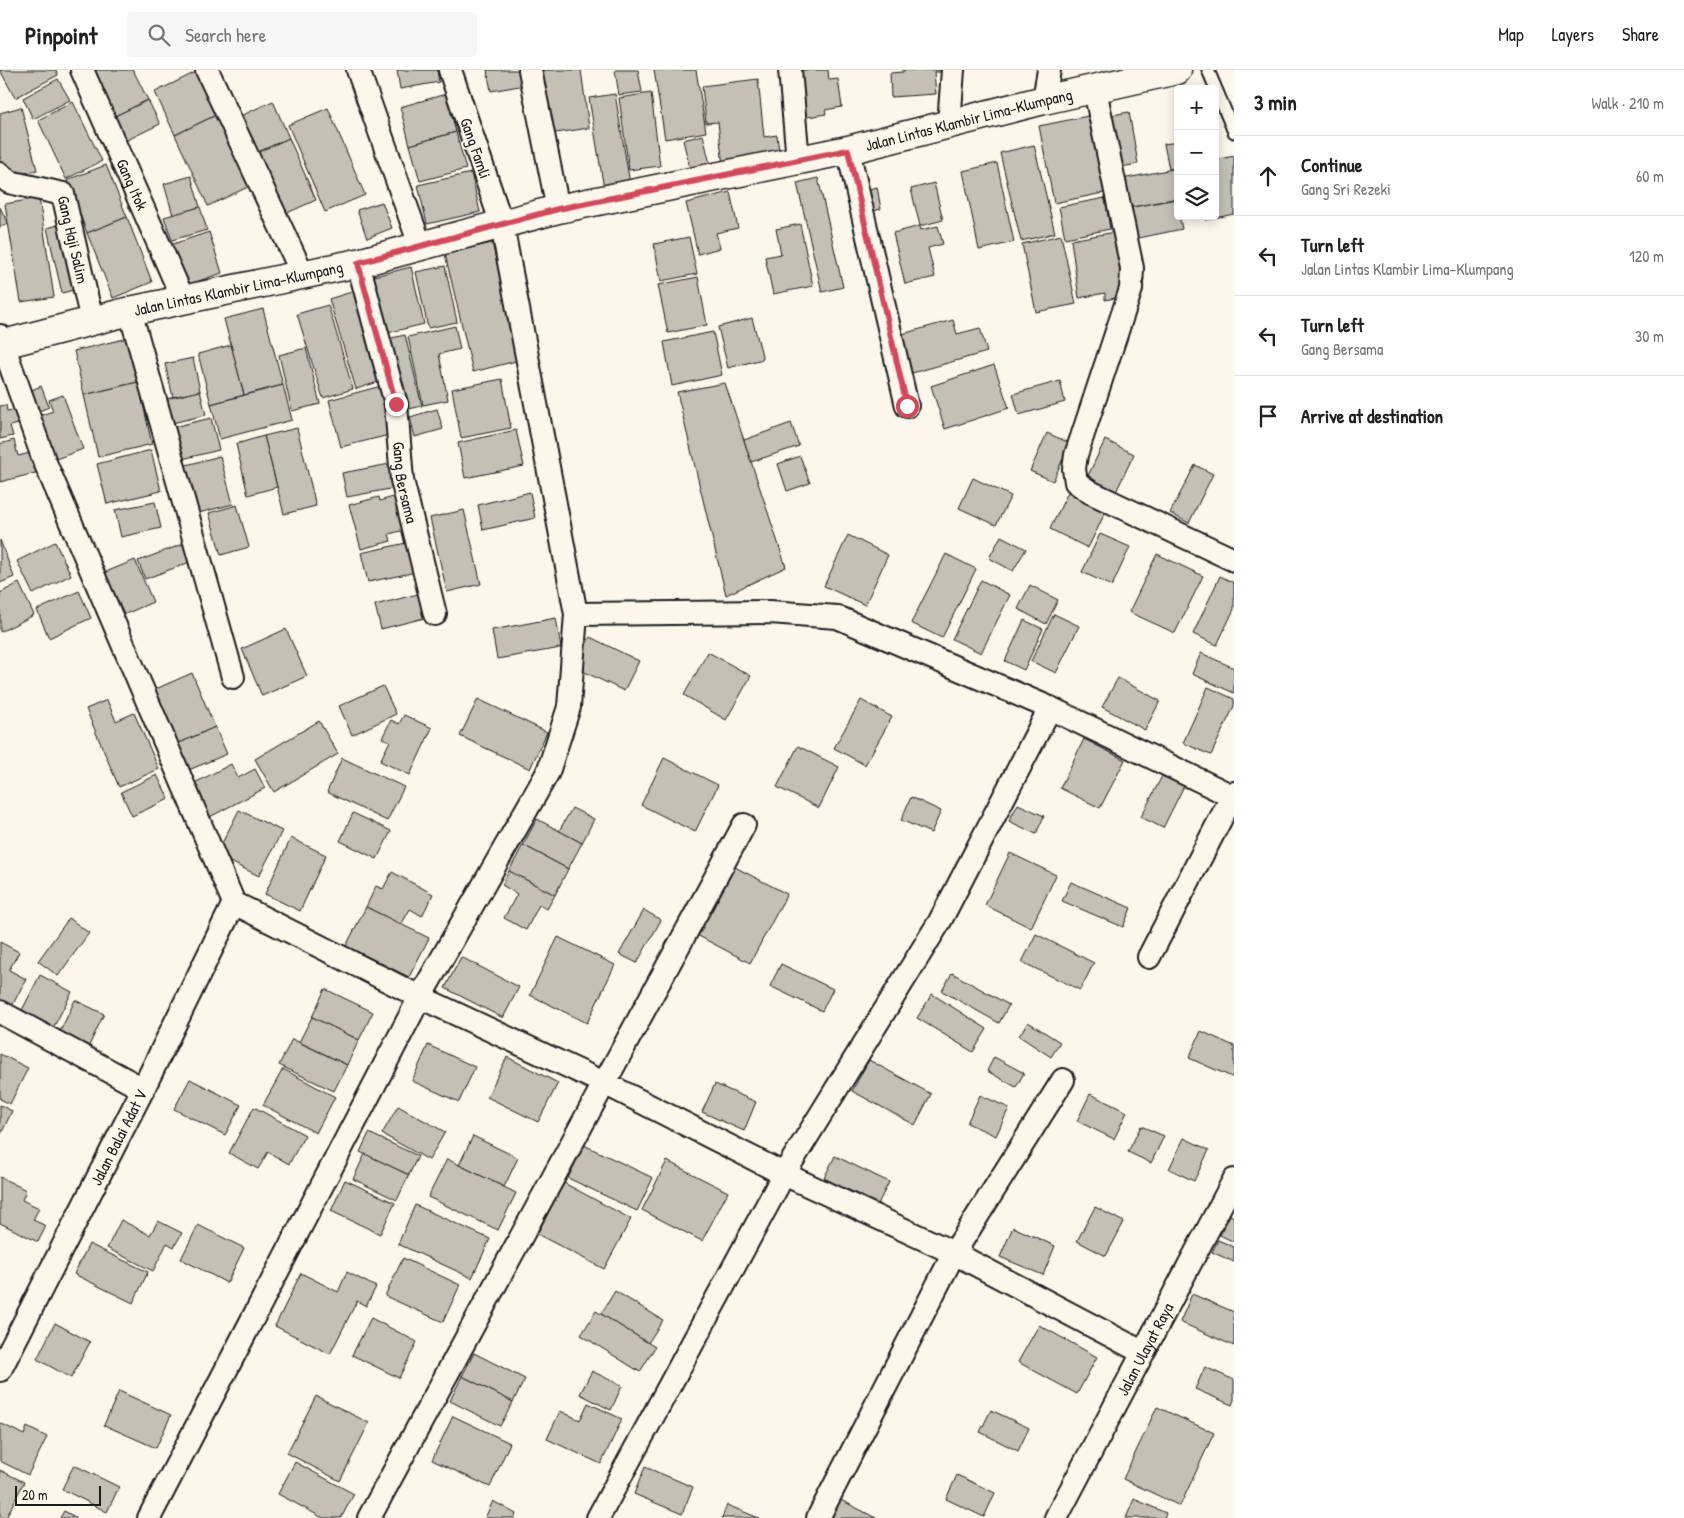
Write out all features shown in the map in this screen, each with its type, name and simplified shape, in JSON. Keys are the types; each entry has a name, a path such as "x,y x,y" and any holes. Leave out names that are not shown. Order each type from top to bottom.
{"main road":[{"name":"Jalan Lintas Klambir Lima–Klumpang","path":"1,342 92,322 130,311 358,263 558,209 848,150 1044,100 1178,70"}],"street":[{"name":"Gang Itok","path":"82,70 183,300"},
{"path":"207,70 303,274"},
{"path":"358,70 420,245"},
{"name":"Gang Famli","path":"149,1518 420,997 548,772 568,707 576,614 502,225 450,70"},
{"path":"530,70 558,209"},
{"path":"790,70 798,160"},
{"path":"949,124 953,70"},
{"path":"1044,100 1049,70"},
{"path":"1095,90 1132,268 1132,282 1076,455 1074,469 1076,482 1090,492 1234,560"},
{"path":"848,150 907,406"},
{"name":"Gang Haji Salim","path":"0,174 9,182 63,194 92,322"},
{"name":"Gang Bersama","path":"358,263 396,404 402,480 435,614"},
{"path":"130,311 233,677"},
{"path":"1,342 44,460 234,903 420,997 604,1083 784,1174 954,1253 1142,1352"},
{"path":"576,614 770,612 837,617 1050,708 1234,796 1148,956"},
{"path":"598,1518 784,1174 940,921 1050,708"},
{"path":"369,1518 744,825"},
{"name":"Jalan Balai Adat V","path":"0,1370 143,1089 234,903"},
{"path":"0,1012 143,1089"},
{"path":"818,1518 954,1253 1063,1080"},
{"name":"Jalan Ulayat Raya","path":"1056,1518 1142,1352 1231,1191"}],"lane":[{"path":"1208,70 1234,132"}],"building":[{"path":"0,70 56,70 58,75 15,98"},
{"path":"92,70 133,70 148,100 109,119"},
{"path":"397,70 437,70 439,82 400,89"},
{"path":"487,70 523,70 525,85 491,91"},
{"path":"534,70 581,70 589,128 549,134"},
{"path":"615,70 638,70 642,92 619,95"},
{"path":"654,70 696,70 706,132 665,139"},
{"path":"794,70 828,70 829,80 838,79 842,107 825,110 826,114 801,118"},
{"path":"903,70 946,70 946,72 934,72 936,94 891,97 890,73 903,72"},
{"path":"198,71 218,114 175,135 155,92"},
{"path":"58,79 70,100 33,119 23,98"},
{"path":"758,79 764,137 777,135 780,159 723,166 718,122 706,123 702,86"},
{"path":"651,93 660,166 629,170 619,98"},
{"path":"446,94 456,132 410,145 400,107"},
{"path":"615,94 631,190 605,195 589,98"},
{"path":"148,100 160,124 121,143 109,119"},
{"path":"273,101 289,138 252,155 236,118"},
{"path":"73,102 102,161 66,179 38,120"},
{"path":"21,107 37,170 5,178 0,156 0,113"},
{"path":"328,108 365,195 325,212 288,125"},
{"path":"1129,112 1138,164 1115,168 1106,116"},
{"path":"218,114 252,185 208,206 175,135"},
{"path":"1093,115 1108,192 1054,203 1039,126"},
{"path":"456,132 466,169 420,181 410,145"},
{"path":"703,135 711,168 691,173 683,140"},
{"path":"289,138 316,200 278,217 252,155"},
{"path":"1174,143 1174,168 1169,169 1164,144"},
{"path":"1034,145 1055,233 1021,241 1000,153"},
{"path":"1234,156 1234,214 1219,217 1219,175 1219,159"},
{"path":"997,163 1014,242 979,250 963,171"},
{"path":"106,165 127,217 87,233 67,180"},
{"path":"1174,169 1174,199 1128,208 1122,179"},
{"path":"471,173 480,212 427,224 418,185"},
{"path":"191,176 200,207 173,215 164,184"},
{"path":"818,178 843,287 822,292 797,183"},
{"path":"934,183 943,220 920,226 911,189"},
{"path":"877,187 881,209 864,213 860,191"},
{"path":"730,192 738,228 716,233 720,248 698,254 686,203"},
{"path":"39,198 54,297 21,302 5,204"},
{"path":"1105,198 1110,229 1065,238 1059,207"},
{"path":"1174,199 1174,220 1180,220 1182,229 1134,239 1128,208"},
{"path":"382,202 392,228 367,238 357,210"},
{"path":"0,207 8,224 0,227"},
{"path":"200,207 207,230 172,240 164,217"},
{"path":"127,217 152,282 113,298 87,233"},
{"path":"66,223 81,288 62,293 47,228"},
{"path":"800,224 813,286 773,294 765,257 781,254 776,229"},
{"path":"920,226 921,230 938,226 943,244 928,248 935,277 905,284 893,233"},
{"path":"209,232 222,273 184,286 170,245"},
{"path":"1115,232 1125,296 1105,300 1105,293 1079,298 1071,240"},
{"path":"1061,235 1076,304 1036,312 1022,244"},
{"path":"689,237 697,274 661,281 654,244"},
{"path":"492,243 520,360 473,372 445,254"},
{"path":"445,266 457,322 428,328 416,272"},
{"path":"411,267 424,324 383,334 370,277"},
{"path":"698,277 707,325 668,333 658,285"},
{"path":"361,289 388,379 356,389 329,299"},
{"path":"328,305 353,389 323,398 297,314"},
{"path":"263,309 283,385 244,395 224,319"},
{"path":"752,318 763,359 728,368 718,327"},
{"path":"953,320 957,334 980,328 987,352 905,375 895,336"},
{"path":"455,326 460,349 439,354 448,400 423,405 408,337"},
{"path":"713,332 722,375 672,386 664,342"},
{"path":"405,335 422,406 400,411 383,340"},
{"path":"128,338 138,382 84,395 74,351"},
{"path":"231,345 244,395 211,404 198,354"},
{"path":"306,348 320,404 292,411 279,355"},
{"path":"193,358 200,391 173,397 165,364"},
{"path":"994,365 1009,408 945,429 931,386"},
{"path":"502,379 511,428 461,438 452,389"},
{"path":"1060,381 1065,402 1019,415 1013,394"},
{"path":"138,382 152,444 98,457 84,395"},
{"path":"725,383 786,567 726,595 677,392"},
{"path":"283,385 292,420 220,439 211,404"},
{"path":"385,385 397,433 341,447 329,400"},
{"path":"41,386 49,407 29,415 22,394"},
{"path":"200,391 206,415 168,424 162,400"},
{"path":"63,395 83,449 48,462 33,418 53,411 49,400"},
{"path":"6,405 7,411 14,410 18,424 10,426 13,436 0,439 0,406"},
{"path":"437,409 443,429 415,437 410,417"},
{"path":"211,418 219,450 178,460 169,428"},
{"path":"791,423 799,446 751,462 744,440"},
{"path":"297,428 316,506 284,514 264,436"},
{"path":"516,430 524,466 465,478 458,443"},
{"path":"1047,433 1070,443 1053,481 1030,471"},
{"path":"264,436 277,487 248,495 236,444"},
{"path":"14,440 18,456 38,451 43,471 0,482 0,444"},
{"path":"1105,440 1134,454 1113,498 1084,484"},
{"path":"151,450 161,491 107,504 97,464"},
{"path":"220,456 233,504 191,515 179,467"},
{"path":"800,456 810,483 787,491 778,464"},
{"path":"395,463 400,487 347,497 342,473"},
{"path":"1195,465 1213,474 1189,523 1170,513"},
{"path":"973,478 1011,496 996,525 959,508"},
{"path":"530,492 535,518 483,530 478,505"},
{"path":"1068,492 1106,511 1088,548 1050,529"},
{"path":"402,494 412,528 389,534 391,541 361,549 349,505 379,497 380,501"},
{"path":"155,502 161,528 121,537 115,510"},
{"path":"237,505 249,547 221,555 209,513"},
{"path":"464,510 481,584 447,592 430,518"},
{"path":"1100,534 1130,547 1112,586 1082,572"},
{"path":"848,535 888,555 865,605 824,586"},
{"path":"1001,536 1026,549 1013,571 989,558"},
{"path":"0,540 14,577 0,583"},
{"path":"415,541 421,571 368,582 361,553"},
{"path":"55,542 71,575 33,594 17,561"},
{"path":"183,544 190,562 145,579 138,561"},
{"path":"946,554 976,569 942,638 911,623"},
{"path":"1157,554 1203,576 1175,633 1129,612"},
{"path":"135,560 153,602 114,619 96,576"},
{"path":"1220,576 1234,583 1234,609 1217,645 1193,634"},
{"path":"981,580 1010,595 981,653 952,639"},
{"path":"19,583 34,615 0,632 0,593"},
{"path":"1030,585 1058,600 1046,624 1018,609"},
{"path":"79,591 91,618 49,638 37,610"},
{"path":"426,592 432,616 381,629 375,605"},
{"path":"1054,614 1079,626 1056,673 1031,661"},
{"path":"556,618 561,648 497,659 492,630"},
{"path":"1024,620 1043,629 1024,670 1005,661"},
{"path":"286,629 307,676 262,696 242,649"},
{"path":"590,637 639,661 624,691 574,667"},
{"path":"708,652 751,676 726,720 684,695"},
{"path":"1201,653 1234,668 1234,693 1192,674"},
{"path":"192,673 215,727 173,746 149,692"},
{"path":"1118,678 1160,701 1145,730 1102,707"},
{"path":"383,686 396,714 352,735 339,706"},
{"path":"1208,687 1234,699 1234,706 1211,755 1183,743"},
{"path":"478,699 547,732 530,769 460,736"},
{"path":"107,700 116,721 134,713 159,769 119,787 86,709"},
{"path":"861,700 892,717 865,765 834,748"},
{"path":"404,715 432,728 410,775 380,761 390,741 382,738 391,720 399,724"},
{"path":"319,721 338,754 274,792 255,759"},
{"path":"215,727 227,754 184,772 173,746"},
{"path":"1084,739 1125,760 1100,808 1060,788"},
{"path":"798,746 839,767 819,808 777,787"},
{"path":"342,758 404,787 387,821 327,792"},
{"path":"664,758 718,785 695,832 641,805"},
{"path":"231,764 238,778 255,769 265,788 206,819 189,786"},
{"path":"157,775 169,799 132,816 121,792"},
{"path":"1162,776 1184,786 1163,828 1141,817"},
{"path":"911,797 941,811 931,833 901,820"},
{"path":"1018,804 1044,816 1036,834 1009,821"},
{"path":"572,808 594,819 582,843 559,831"},
{"path":"239,810 282,831 259,876 216,855"},
{"path":"353,813 391,831 377,859 340,841"},
{"path":"537,819 582,843 568,869 523,845"},
{"path":"291,838 326,855 300,911 265,894"},
{"path":"523,845 568,869 555,895 509,871"},
{"path":"1010,853 1056,875 1031,928 985,905"},
{"path":"729,864 787,894 750,963 693,933"},
{"path":"509,871 555,895 547,909 539,905 526,930 504,918 517,894 502,885"},
{"path":"392,872 433,894 422,916 410,909 401,925 366,907 376,886 383,889"},
{"path":"1071,882 1131,908 1123,927 1062,901"},
{"path":"366,907 429,938 409,977 346,946"},
{"path":"644,910 661,920 637,963 619,954"},
{"path":"69,918 89,933 58,976 38,961"},
{"path":"1036,934 1094,963 1080,990 1022,962"},
{"path":"558,937 615,965 587,1023 530,995"},
{"path":"0,942 19,952 9,970 26,979 12,1006 0,1000"},
{"path":"461,957 519,987 503,1018 445,988"},
{"path":"781,964 833,989 822,1011 770,986"},
{"path":"952,973 1009,1005 999,1023 942,991"},
{"path":"40,975 72,992 51,1032 19,1016"},
{"path":"325,989 373,1012 359,1040 312,1017"},
{"path":"932,994 987,1029 973,1052 917,1018"},
{"path":"75,1000 104,1014 86,1052 57,1038"},
{"path":"312,1017 359,1040 347,1065 299,1042"},
{"path":"1028,1022 1060,1042 1051,1057 1019,1036"},
{"path":"1201,1031 1234,1046 1234,1078 1189,1058"},
{"path":"292,1039 347,1065 334,1091 279,1065"},
{"path":"428,1045 475,1067 459,1102 412,1081"},
{"path":"0,1054 28,1068 10,1104 0,1099"},
{"path":"507,1057 558,1083 538,1122 487,1097"},
{"path":"994,1057 1024,1073 1016,1087 987,1071"},
{"path":"869,1060 931,1094 915,1125 852,1091"},
{"path":"283,1069 335,1097 316,1133 263,1105"},
{"path":"190,1079 241,1105 225,1135 174,1109"},
{"path":"715,1084 756,1102 744,1131 702,1112"},
{"path":"1090,1094 1127,1112 1114,1139 1077,1121"},
{"path":"980,1095 1009,1108 996,1136 967,1123"},
{"path":"0,1105 12,1111 0,1136"},
{"path":"398,1106 445,1132 429,1160 382,1134"},
{"path":"254,1107 305,1135 289,1164 268,1152 258,1169 229,1153"},
{"path":"1141,1126 1164,1136 1151,1163 1128,1152"},
{"path":"369,1133 418,1156 409,1175 360,1152"},
{"path":"473,1136 518,1158 504,1187 459,1165"},
{"path":"1184,1138 1209,1150 1194,1181 1169,1169"},
{"path":"584,1145 653,1178 637,1211 568,1178"},
{"path":"365,1154 409,1175 397,1200 353,1179"},
{"path":"835,1156 889,1182 878,1204 824,1178"},
{"path":"447,1159 516,1193 498,1230 428,1197"},
{"path":"667,1161 728,1192 702,1241 642,1210"},
{"path":"0,1177 26,1190 22,1200 39,1208 33,1220 46,1226 38,1242 0,1223"},
{"path":"345,1180 395,1203 380,1234 331,1211"},
{"path":"564,1183 631,1219 604,1269 537,1234"},
{"path":"415,1205 490,1239 472,1278 398,1244"},
{"path":"1095,1207 1124,1222 1106,1256 1077,1241"},
{"path":"1230,1215 1234,1217 1234,1242 1220,1235"},
{"path":"121,1220 150,1235 158,1221 182,1233 174,1247 167,1243 153,1271 107,1248"},
{"path":"198,1225 244,1248 227,1283 181,1259"},
{"path":"1013,1227 1055,1246 1043,1275 1000,1257"},
{"path":"1218,1240 1234,1247 1234,1262 1212,1252"},
{"path":"89,1244 148,1272 133,1303 74,1274"},
{"path":"403,1258 460,1285 443,1322 385,1296"},
{"path":"347,1272 376,1287 366,1306 357,1301 330,1354 275,1326 301,1273 338,1292"},
{"path":"615,1291 663,1320 648,1343 601,1314"},
{"path":"1192,1294 1234,1312 1234,1346 1180,1322"},
{"path":"596,1311 655,1347 640,1372 581,1335"},
{"path":"371,1318 417,1342 399,1378 352,1355"},
{"path":"55,1323 90,1342 71,1378 37,1359"},
{"path":"1039,1325 1097,1357 1077,1394 1018,1362"},
{"path":"474,1353 525,1379 513,1402 462,1376"},
{"path":"1205,1367 1234,1380 1234,1400 1232,1405 1195,1389"},
{"path":"592,1371 622,1386 611,1410 580,1394"},
{"path":"462,1376 513,1402 500,1426 450,1401"},
{"path":"119,1391 171,1415 156,1448 104,1425"},
{"path":"316,1396 369,1423 340,1481 287,1453"},
{"path":"588,1403 622,1419 601,1464 547,1439 560,1411 580,1420"},
{"path":"1157,1407 1214,1433 1180,1506 1123,1479"},
{"path":"991,1410 1029,1428 1018,1451 980,1432"},
{"path":"453,1416 510,1443 490,1487 432,1460"},
{"path":"0,1423 24,1435 27,1427 47,1437 28,1475 0,1461"},
{"path":"295,1462 354,1494 341,1518 323,1518 278,1494"},
{"path":"74,1465 119,1487 107,1512 62,1489"},
{"path":"645,1467 693,1487 682,1514 634,1494"},
{"path":"0,1470 24,1482 6,1518 0,1517"},
{"path":"957,1475 995,1493 984,1517 946,1499"},
{"path":"837,1498 876,1518 826,1518"},
{"path":"1134,1499 1166,1513 1164,1518 1126,1518"},
{"path":"493,1501 516,1514 514,1518 485,1518"},
{"path":"727,1505 759,1518 722,1518"},
{"path":"64,1511 77,1518 60,1518"}],"route":[{"path":"396,404 358,263 558,209 848,150 907,406"}]}
